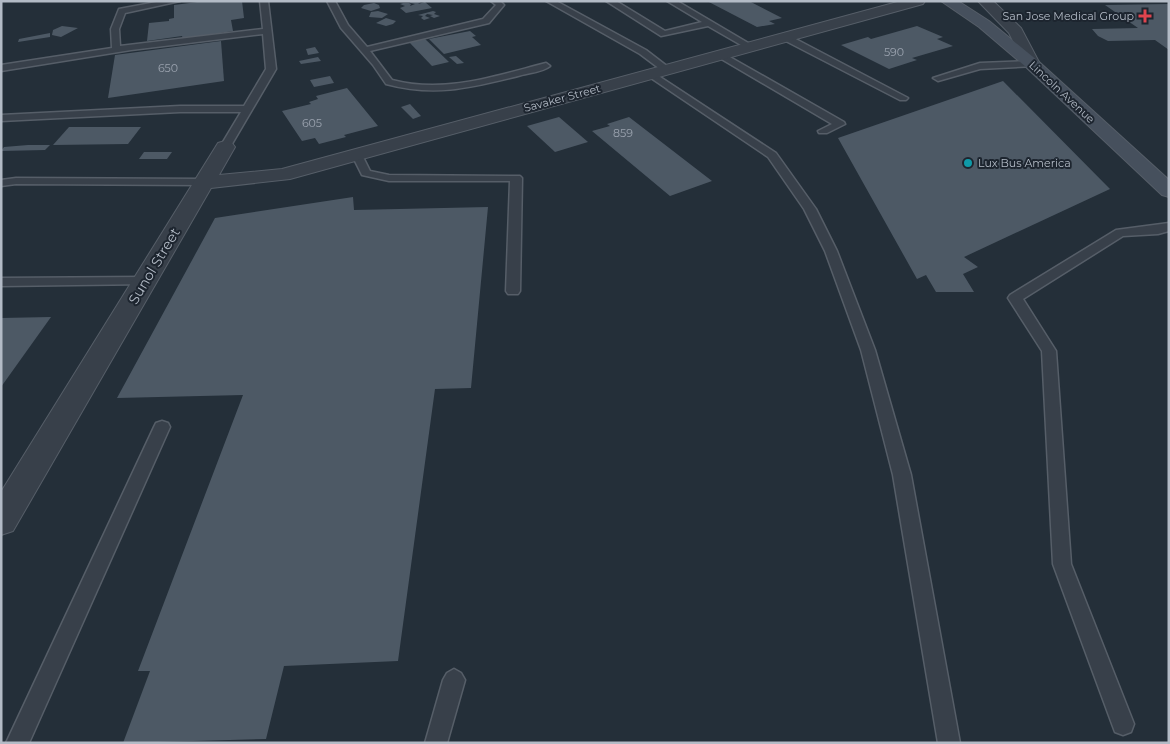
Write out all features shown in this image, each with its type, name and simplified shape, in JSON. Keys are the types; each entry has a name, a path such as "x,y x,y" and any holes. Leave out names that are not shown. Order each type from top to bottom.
{"main road":[{"name":"Lincoln Avenue","path":"948,1 984,24 1032,64 1169,191"}],"street":[{"name":"Savaker Street","path":"205,182 283,175 918,1"},
{"path":"985,1 1016,31 1032,64"},
{"name":"Sunol Street","path":"1,521 225,147"}],"lane":[{"path":"116,50 115,29 122,11 176,1"},
{"name":"Sunol Street","path":"225,147 271,69 264,1"},
{"path":"331,1 344,26 389,82 417,89 445,88 546,66"},
{"path":"364,50 486,21 500,5 495,1"},
{"path":"550,1 643,52 659,72 772,155 810,209 831,251 868,350 902,476 950,743"},
{"path":"610,1 664,34 709,23"},
{"path":"671,1 751,47"},
{"path":"1,68 116,50 266,32"},
{"path":"785,37 902,98"},
{"path":"721,55 840,124 823,132"},
{"path":"938,78 980,66 1032,64"},
{"path":"1,118 180,109 248,109"},
{"path":"357,155 366,174 389,178 516,178 513,291"},
{"path":"1,182 205,182"},
{"path":"1123,724 1062,564 1049,351 1015,298 1120,233 1158,230 1169,227"},
{"path":"1,282 145,281"},
{"path":"17,743 162,427"},
{"path":"436,743 454,680"}],"building":[{"path":"205,1 242,1 244,18 231,20 233,31 183,39 182,36 147,41 149,23 169,21 169,19 174,18 174,5"},
{"path":"411,1 422,1 418,4 425,2 432,8 406,13 400,8 405,6 400,4 403,3 409,3 411,4 410,6 415,4 410,3"},
{"path":"707,1 749,1 782,18 769,21 775,24 757,27"},
{"path":"374,3 379,5 380,8 371,11 361,8 364,5"},
{"name":"San Jose Medical Group","path":"1169,4 1169,50 1155,40 1108,41 1098,36 1092,29 1138,28 1105,5"},
{"path":"378,11 388,14 382,18 369,17 371,12"},
{"path":"436,12 434,14 440,16 434,18 430,16 433,15 427,14 425,16 430,18 424,20 421,18 423,16 418,15"},
{"path":"386,18 396,21 386,26 376,23"},
{"path":"62,26 78,28 61,37 52,35 53,30"},
{"path":"917,26 943,37 937,39 953,46 912,58 917,60 889,69 841,45 868,37 871,39"},
{"path":"470,31 476,36 472,37 481,45 444,54 429,39"},
{"path":"50,33 50,37 18,42 19,39"},
{"path":"424,38 449,62 432,66 409,42"},
{"path":"221,41 224,81 108,98 115,55"},
{"path":"315,47 319,53 308,55 306,49"},
{"path":"456,56 464,63 457,64 449,57"},
{"path":"318,57 321,61 301,64 299,61"},
{"path":"330,76 334,83 314,87 310,80"},
{"name":"Lux Bus America","path":"1003,81 1110,189 964,257 978,267 963,274 974,292 936,292 926,275 917,279 838,138"},
{"path":"347,88 378,126 319,144 315,138 302,141 282,111 311,104 309,102 318,99 316,96"},
{"path":"410,104 421,116 413,119 401,107"},
{"path":"559,117 588,142 555,152 527,126"},
{"path":"629,117 712,181 670,196 592,131 610,126 607,124"},
{"path":"69,127 141,127 128,144 53,145"},
{"path":"50,145 45,150 1,151 4,147"},
{"path":"144,152 172,152 167,159 139,159"},
{"path":"353,197 354,210 488,207 471,388 435,389 398,661 284,666 266,739 123,743 150,671 138,671 243,395 117,398 215,218"},
{"path":"51,317 1,387 1,318"}],"place":[{"name":"San Jose Medical Group","path":"1145,16"},
{"name":"Lux Bus America","path":"968,163"}]}
